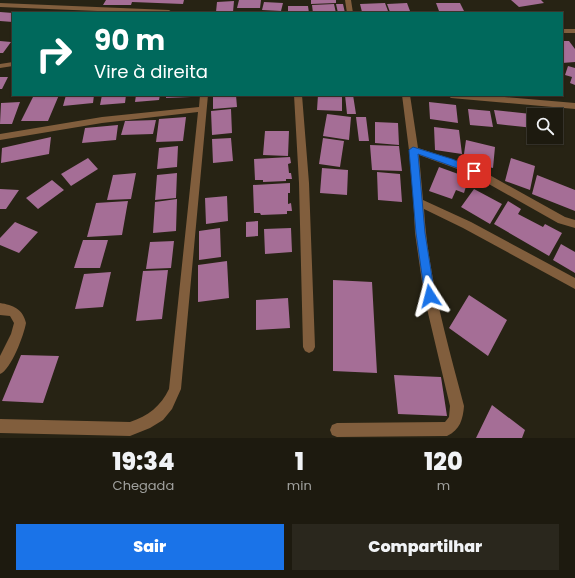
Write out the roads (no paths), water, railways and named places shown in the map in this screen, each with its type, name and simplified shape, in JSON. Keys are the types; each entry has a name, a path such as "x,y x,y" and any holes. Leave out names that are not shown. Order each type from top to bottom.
{"street":[{"path":"348,0 350,12"},
{"path":"0,4 169,12"},
{"path":"563,31 575,31"},
{"path":"0,66 12,64"},
{"path":"0,426 130,429 147,424 163,411 171,401 175,389 204,96"},
{"path":"298,96 304,183 309,347"},
{"path":"337,430 446,429 453,424 457,416 456,406 431,302 420,233 413,150 406,96"},
{"path":"462,96 575,106"},
{"path":"0,137 102,120 202,109"},
{"path":"413,150 449,161 474,171 562,220 575,224"},
{"path":"418,202 466,225 575,284"},
{"path":"0,309 16,314 21,320 20,328 0,368"}]}
